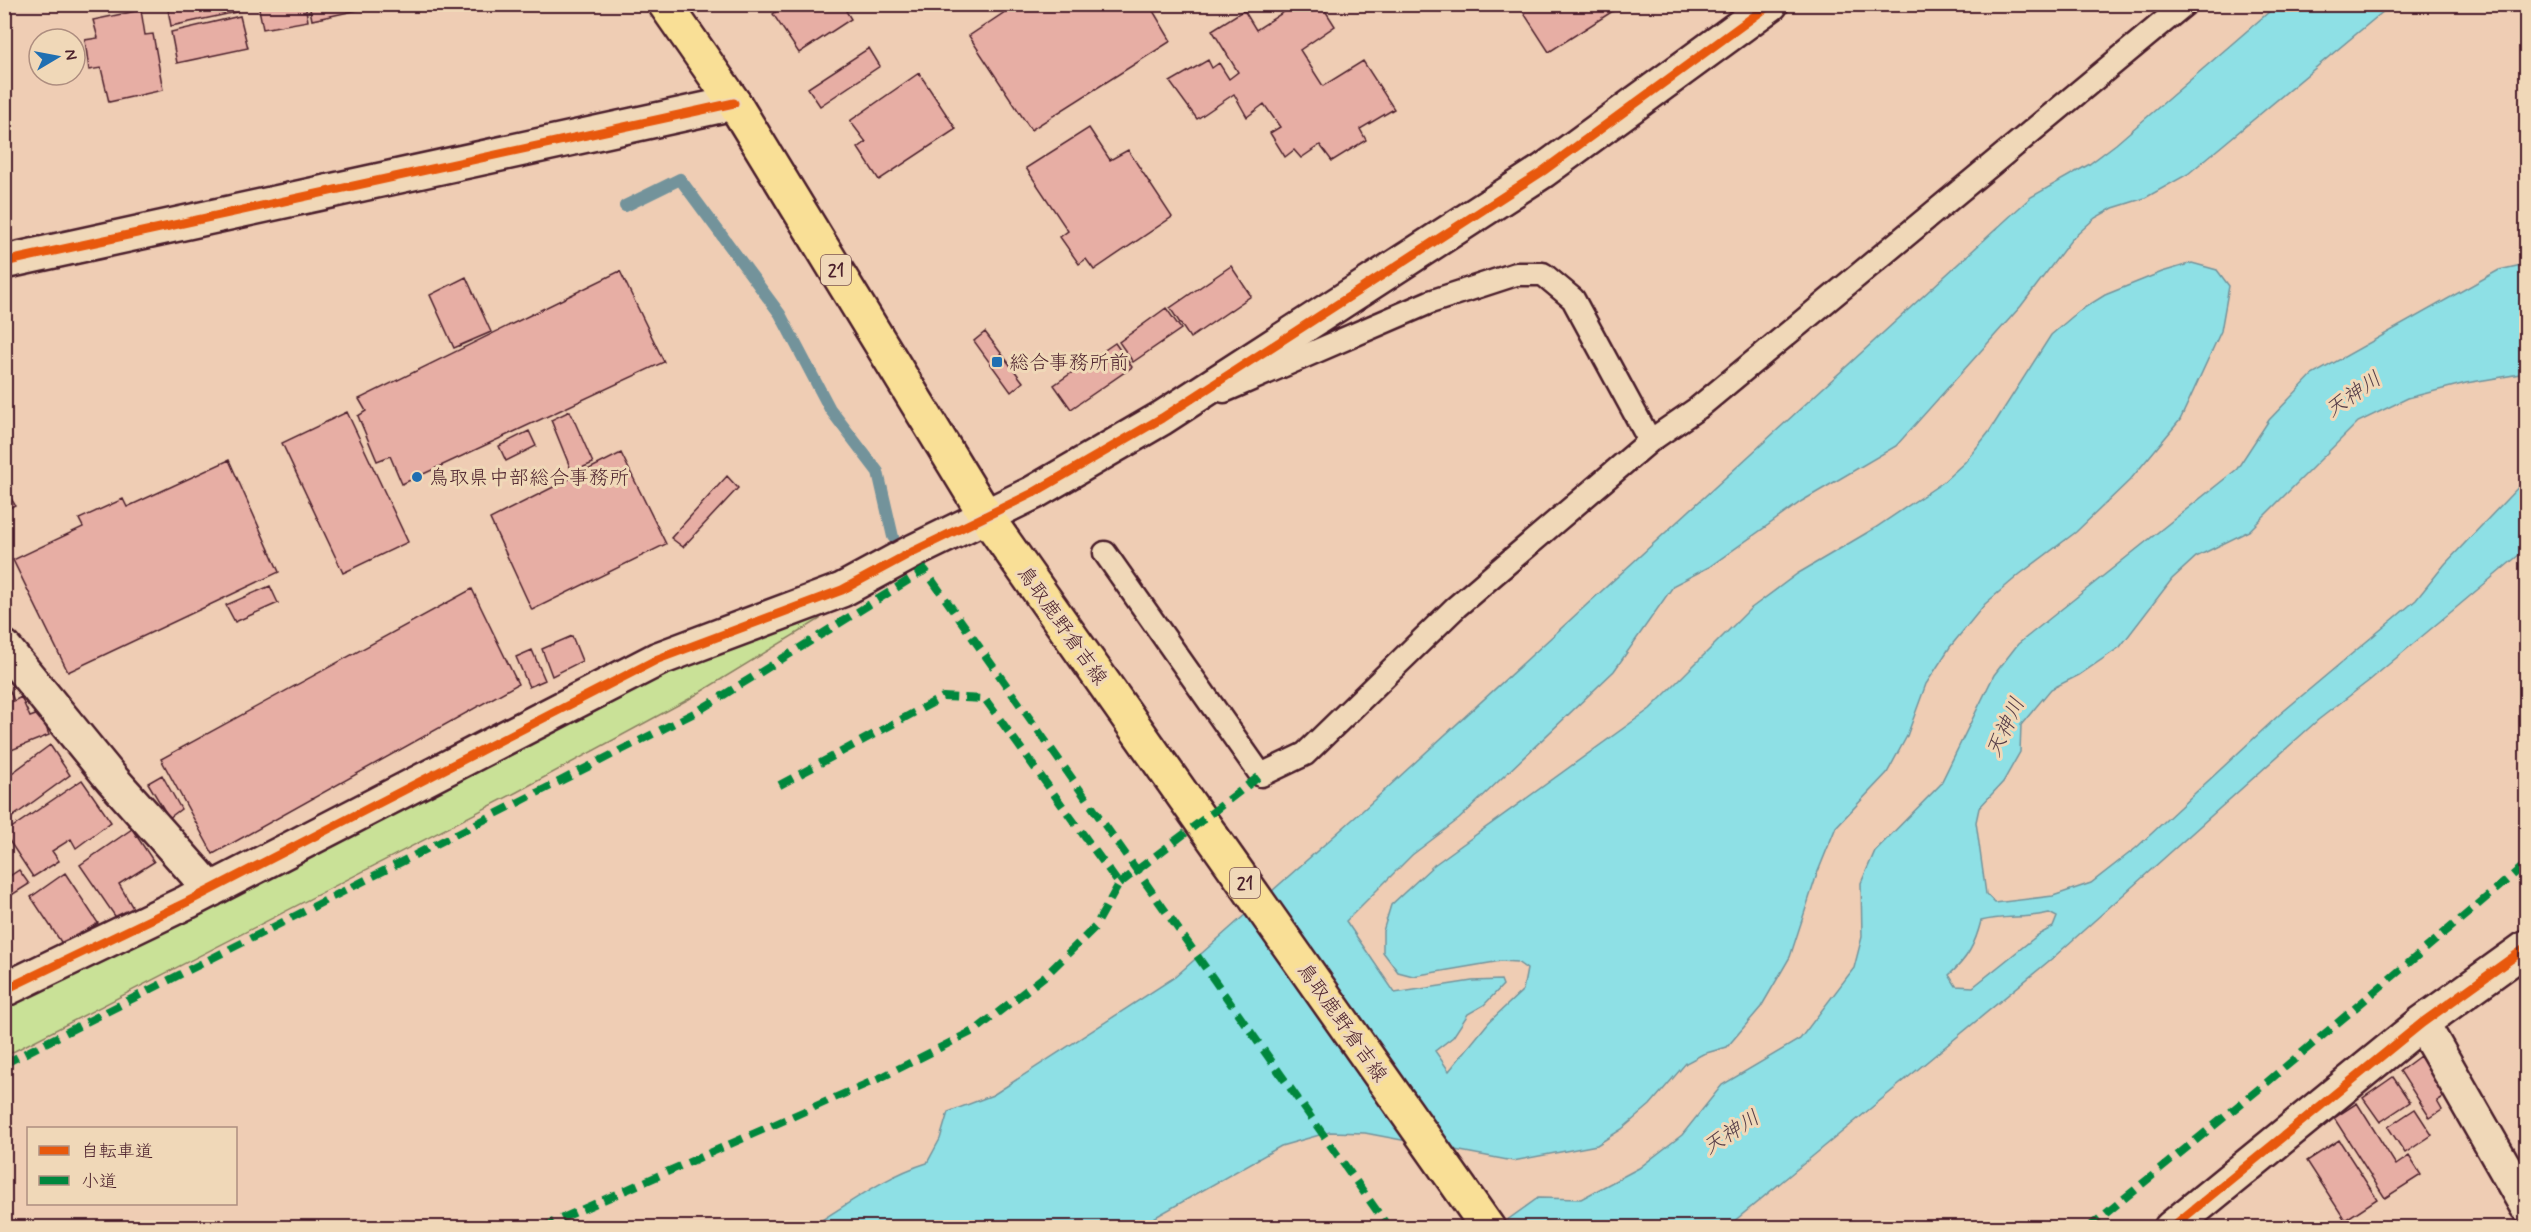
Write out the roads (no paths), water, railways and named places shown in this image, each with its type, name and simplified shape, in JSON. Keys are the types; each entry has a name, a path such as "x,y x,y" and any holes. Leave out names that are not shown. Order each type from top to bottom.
{"main road":[{"name":"鳥取鹿野倉吉線","path":"665,4 734,103 994,527 1488,1227"}],"street":[{"path":"4,990 211,890 658,659 842,590 994,527 1033,493 1162,418 1543,171 1771,4"},
{"path":"4,262 734,103"},
{"path":"4,647 111,778 211,890"},
{"path":"2171,1227 2422,1023 2526,948"},
{"path":"2422,1023 2526,1204"}],"lane":[{"path":"1105,553 1261,775 1305,754 1456,607 1650,441 1698,408 2185,4"},
{"path":"1162,418 1430,302 1516,274 1543,274 1574,298 1650,441"}],"water":[{"path":"2277,5 2391,5 2188,174 2145,198 2113,208 2095,218 2071,240 2021,306 1896,446 1802,501 1709,567 1674,585 1614,671 1459,819 1412,855 1346,921 1395,993 1472,981 1501,980 1503,985 1484,1005 1468,1014 1453,1037 1435,1051 1449,1071 1489,1022 1523,990 1527,969 1517,962 1501,961 1413,976 1398,972 1383,952 1383,931 1391,905 1434,865 1650,709 1750,609 1797,574 1875,528 1942,483 1965,462 1989,432 2051,335 2079,311 2105,295 2162,272 2192,263 2217,270 2229,286 2221,331 2180,420 2130,480 2076,532 2020,574 1985,604 1950,647 1926,684 1907,736 1887,773 1836,827 1817,874 1790,957 1761,1007 1727,1047 1703,1054 1686,1063 1650,1105 1622,1129 1597,1145 1513,1161 1365,1133 1330,1132 1281,1146 1138,1227 809,1228 881,1183 927,1163 940,1139 948,1112 993,1095 1175,977 1361,812 2031,197 2088,165 2116,144"},
{"name":"天神川","path":"2526,264 2526,373 2466,383 2408,398 2358,422 2249,531 2196,557 2172,579 2120,647 2079,675 2051,689 2021,725 2020,752 2003,782 1979,808 1976,822 1986,894 1995,903 2053,896 2091,883 2136,848 2279,715 2416,600 2445,564 2526,479 2526,549 2370,680 2318,720 2055,956 1727,1227 1496,1228 1538,1198 1581,1199 1639,1168 1682,1135 1722,1085 1800,1039 1854,968 1862,937 1861,883 1875,851 1940,785 1994,675 2018,644 2237,469 2269,420 2312,375 2499,270","holes":["2049,913 2057,917 2053,927 2038,935 1973,987 1956,986 1949,975 1969,951 1981,921"]}],"waterway":[{"path":"625,206 680,179 780,314 830,409 878,472 893,537"}],"place":[{"name":"総合事務所前","path":"997,362"},
{"name":"鳥取県中部総合事務所","path":"417,477"}]}
